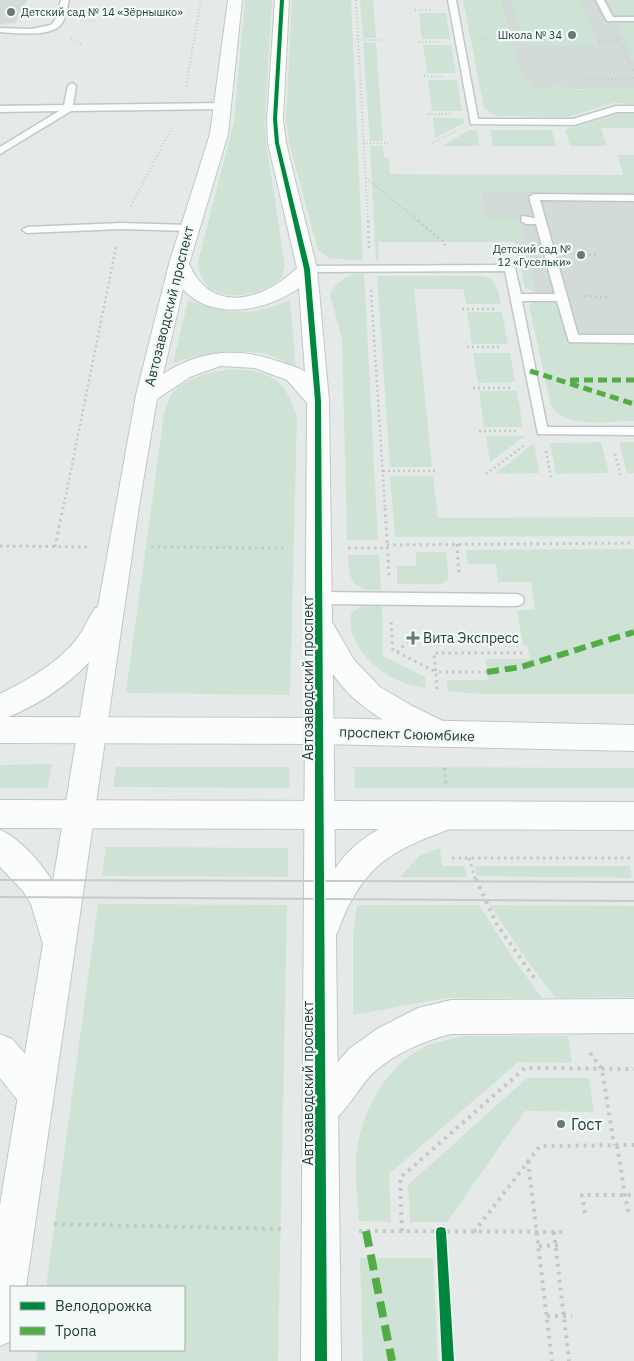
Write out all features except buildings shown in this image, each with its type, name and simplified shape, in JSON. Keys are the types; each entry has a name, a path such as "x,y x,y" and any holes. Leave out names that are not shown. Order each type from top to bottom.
{"street":[{"name":"Автозаводский проспект","path":"0,1326 111,604 147,395 179,264 219,134 235,0"},
{"name":"Автозаводский проспект","path":"282,0 275,119 277,143 307,269 318,401 321,816 321,1361"},
{"path":"179,264 193,290 230,304 252,303 272,296 289,286 307,269"},
{"path":"147,395 182,372 219,359 257,361 295,375 318,401"},
{"path":"0,708 37,689 67,668 88,644 111,604"},
{"path":"320,610 332,653 350,677 372,698 400,715 441,734"},
{"name":"проспект Сююмбике","path":"0,730 320,731 634,738"},
{"path":"0,814 321,816 447,802 634,816"},
{"path":"321,949 327,912 356,866 388,838 409,827 447,802"},
{"path":"0,845 34,880 44,898 58,945"},
{"path":"321,1110 362,1061 388,1041 418,1025 451,1017 634,1016"},
{"path":"0,1051 36,1094"}],"lane":[{"path":"0,30 45,30 53,28 58,24 66,0"},
{"path":"452,0 474,122 574,122 616,109 634,109"},
{"path":"600,0 610,19 634,20"},
{"path":"0,151 68,109 72,86"},
{"path":"0,109 223,106"},
{"path":"634,211 632,198 534,197 573,339 634,339"},
{"path":"526,218 526,221 541,221"},
{"path":"27,230 121,226 189,228"},
{"path":"307,269 510,268 542,431 634,431"},
{"path":"517,304 562,298"},
{"path":"320,610 390,599 517,600"}],"path":[{"path":"55,547 121,226 182,107 201,0"},
{"path":"356,0 393,650 436,672 487,672"},
{"path":"610,19 634,71"},
{"path":"358,40 380,40"},
{"path":"599,42 620,42"},
{"path":"587,80 634,78"},
{"path":"432,143 474,122"},
{"path":"364,143 388,143"},
{"path":"365,177 444,242 448,268"},
{"path":"462,309 517,304"},
{"path":"467,347 526,347"},
{"path":"473,388 533,388"},
{"path":"479,431 542,431"},
{"path":"486,474 542,431"},
{"path":"383,471 437,471"},
{"path":"348,548 456,544 634,543"},
{"path":"456,544 461,599"},
{"path":"0,546 90,547"},
{"path":"145,547 294,548"},
{"path":"397,652 407,643"},
{"path":"490,646 491,652"},
{"path":"498,646 499,652"},
{"path":"444,647 445,653"},
{"path":"437,690 434,653 524,652"},
{"path":"444,768 447,802"},
{"path":"452,858 634,858"},
{"path":"469,858 474,881 482,900 520,959 602,1069 628,1212"},
{"path":"402,1231 400,1178 524,1068 634,1069"},
{"path":"474,1232 540,1146 634,1145"},
{"path":"528,1160 552,1361"},
{"path":"585,1213 582,1195 634,1195"},
{"path":"54,1224 281,1229"},
{"path":"359,1231 562,1232"},
{"path":"441,1232 448,1361"},
{"path":"554,1232 569,1361"},
{"path":"539,1246 563,1245"},
{"path":"546,1316 572,1316"}],"shaded area":[{"name":"Детский сад № 14 «Зёрнышко»","path":"0,0 27,0 15,23 0,24"},
{"name":"Школа № 34","path":"500,0 634,0 634,88 537,90 519,70"},
{"name":"Детский сад № 12 «Гусельки»","path":"480,191 634,191 634,376 553,376 555,332 550,310 539,310 519,218 485,218"}],"green space":[{"path":"245,0 272,0 265,119 266,142 285,266 282,277 266,288 244,295 233,295 222,294 206,284 200,274 198,262 234,121"},
{"path":"292,0 351,0 363,261 329,258 318,250 289,143 286,119"},
{"path":"360,0 373,0 376,38 363,38"},
{"path":"463,0 500,0 519,70 537,90 557,86 572,90 634,88 634,104 614,103 568,117 494,115 484,108"},
{"path":"512,0 580,0 597,45 525,46"},
{"path":"607,0 634,1 634,17 619,17 613,14"},
{"path":"419,13 446,13 450,39 422,39"},
{"path":"634,22 634,60 618,24"},
{"path":"363,42 376,43 383,141 370,141"},
{"path":"423,45 451,45 456,73 427,73"},
{"path":"428,80 457,80 462,111 432,111"},
{"path":"617,114 634,114 634,128 601,128 607,146 570,146 565,130"},
{"path":"433,118 463,118 464,123 435,138"},
{"path":"469,130 477,130 479,146 443,146"},
{"path":"490,130 552,130 556,146 493,146"},
{"path":"370,146 383,146 384,158 389,158 390,174 623,175 618,155 634,155 634,191 480,191 485,218 519,218 535,292 525,288 515,242 378,242 379,260 376,260"},
{"path":"364,272 378,540 347,540 342,339 330,295 339,282 353,274"},
{"path":"377,276 480,276 490,279 496,285 499,293 501,304 466,304 463,289 414,289 432,467 390,467"},
{"path":"188,300 214,309 239,312 263,309 290,300 296,368 274,357 237,351 198,356 173,363"},
{"path":"533,302 551,302 558,307 567,342 634,343 634,421 577,421 558,413 551,406 529,305"},
{"path":"467,312 502,312 508,344 472,344"},
{"path":"473,353 510,353 515,382 478,383"},
{"path":"236,369 260,373 276,381 288,395 297,417 290,695 126,693 164,414 167,404 171,395 184,383 210,373"},
{"path":"479,391 517,391 523,427 484,427"},
{"path":"486,436 525,436 490,462"},
{"path":"601,442 609,473 556,474 550,443"},
{"path":"619,442 634,442 634,473 627,473"},
{"path":"534,443 539,473 495,474"},
{"path":"390,476 433,476 438,518 634,517 634,536 395,537"},
{"path":"634,549 634,694 480,694 448,691 447,680 488,680 486,659 530,659 527,645 523,645 517,610 535,610 531,582 498,582 496,564 468,564 466,550"},
{"path":"416,552 446,552 449,578 440,584 397,584 397,566 416,566"},
{"path":"348,555 379,555 381,590 364,589 354,583 351,578"},
{"path":"362,606 382,606 383,656 425,677 426,688 414,686 392,677 381,671 363,654 352,633 351,626 351,613"},
{"path":"52,764 47,788 0,788 0,765"},
{"path":"116,767 290,767 289,788 113,787"},
{"path":"354,767 634,768 634,788 355,788"},
{"path":"106,847 288,848 288,877 102,876"},
{"path":"440,848 442,866 465,866 467,877 400,877 419,856"},
{"path":"474,866 630,866 632,878 477,876"},
{"path":"98,904 287,905 278,1361 36,1361 38,1351 185,1351 185,1286 46,1286"},
{"path":"357,905 479,905 515,961 542,998 446,998 353,1015 353,932"},
{"path":"490,905 634,906 634,997 555,998 525,958"},
{"path":"464,1036 568,1036 572,1063 518,1062 389,1174 391,1222 359,1221 356,1175 357,1149 364,1121 376,1094 394,1070 417,1051 434,1043"},
{"path":"527,1078 589,1078 594,1112 525,1111 447,1222 410,1222 408,1185"},
{"path":"360,1258 433,1258 438,1361 363,1361"}],"tram line":[{"path":"181,881 0,880 634,882"},
{"path":"0,897 634,901"}],"marked path":[{"path":"530,371 634,404"},
{"path":"570,380 634,380"},
{"path":"487,672 521,667 634,632"},
{"path":"366,1231 392,1361"}],"cycle path":[{"path":"282,0 275,119 277,143 307,269 318,401 321,1361"},
{"path":"441,1232 448,1361"}],"place":[{"name":"Детский сад № 14 «Зёрнышко»","path":"11,12"},
{"name":"Школа № 34","path":"572,35"},
{"name":"Детский сад № 12 «Гусельки»","path":"581,255"},
{"name":"Вита Экспресс","path":"413,638"},
{"name":"Гост","path":"561,1124"}]}
